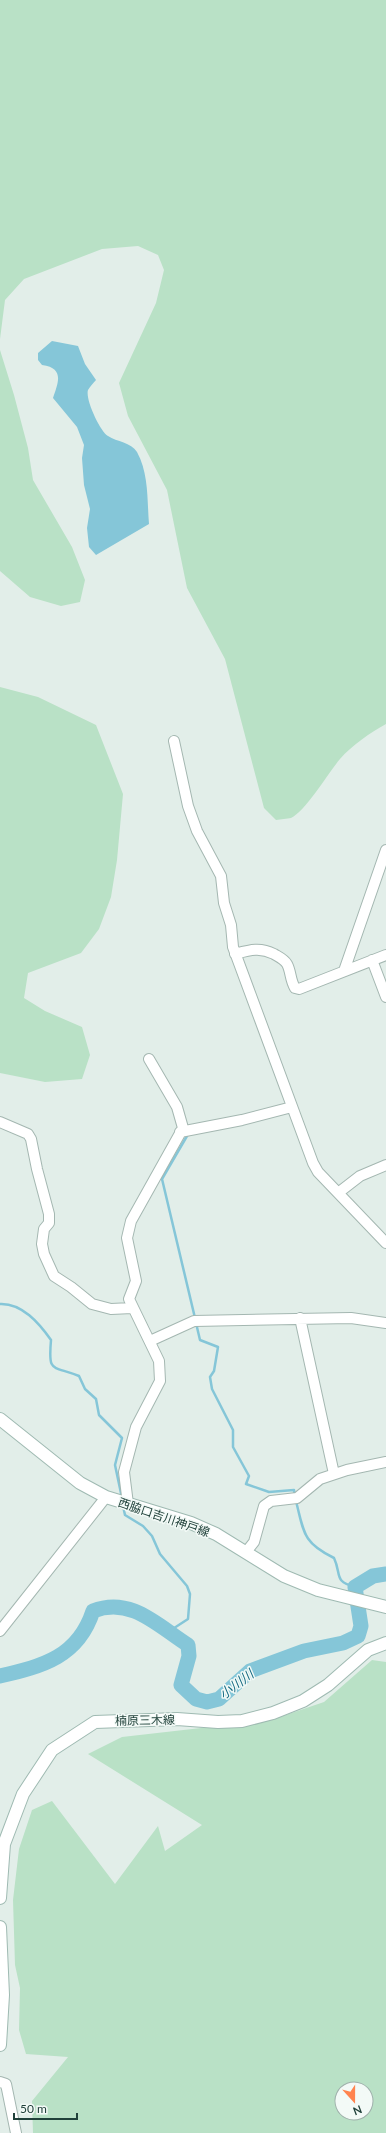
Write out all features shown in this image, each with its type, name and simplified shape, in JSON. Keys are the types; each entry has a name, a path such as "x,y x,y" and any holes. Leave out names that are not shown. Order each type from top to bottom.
{"main road":[{"name":"西脇口吉川神戸線","path":"0,1419 80,1483 111,1499 191,1524 216,1534 284,1576 318,1590 386,1607"},
{"name":"楠原三木線","path":"0,1898 4,1844 23,1794 52,1750 58,1746 95,1722 177,1719 218,1722 242,1721 273,1713 303,1701 328,1685 368,1650 386,1643"},
{"path":"0,1926 3,1995 0,2045"}],"street":[{"path":"174,741 188,806 197,831 221,876 224,902 231,925 235,954 313,1163 318,1172 386,1243"},
{"path":"344,971 386,850"},
{"path":"235,954 256,949 265,950 280,957 288,965 292,983 295,988 299,989 386,955"},
{"path":"372,960 386,997"},
{"path":"128,1504 124,1472 136,1427 160,1381 159,1361 132,1308 129,1299 136,1281 127,1238 130,1222 180,1132 182,1121 176,1107 149,1059"},
{"path":"180,1132 242,1120 292,1107"},
{"path":"0,1122 28,1134 31,1139 49,1214 49,1223 44,1229 42,1244 44,1254 54,1276 72,1287 92,1304 111,1309 132,1308"},
{"path":"338,1193 360,1176 386,1165"},
{"path":"300,1318 334,1474"},
{"path":"150,1341 194,1321 351,1318 386,1323"},
{"path":"246,1552 254,1542 264,1506 271,1501 298,1498 311,1485 334,1474 386,1462"},
{"path":"0,1631 111,1499"},
{"path":"0,2082 6,2084 16,2133"}],"green space":[{"path":"0,0 386,0 386,724 350,749 335,765 310,800 297,814 291,818 276,820 264,808 225,659 187,588 167,490 128,416 119,383 156,303 164,270 158,255 138,246 102,249 24,279 5,300 0,339"},
{"path":"0,350 28,448 33,480 72,547 85,580 80,602 61,606 30,597 0,571"},
{"path":"0,687 38,697 96,725 123,794 117,860 111,897 99,929 81,953 28,973 24,998 45,1011 82,1027 90,1055 82,1079 45,1082 0,1073"},
{"path":"372,1660 386,1662 386,2133 33,2133 32,2101 68,2057 26,2054 19,2030 20,1988 15,1965 13,1900 19,1849 32,1810 52,1801 115,1884 158,1826 165,1851 202,1825 88,1754 122,1737 271,1720 324,1702"}],"water":[{"path":"52,341 78,346 85,364 96,380 88,390 88,394 97,422 108,436 128,444 137,452 146,478 149,524 96,555 89,547 87,528 90,509 84,485 82,458 84,445 77,427 53,398 58,382 57,373 54,369 42,365 38,360 38,353"}],"waterway":[{"path":"187,1136 162,1179 195,1318"},
{"path":"0,1304 23,1310 41,1327 51,1340 51,1363 57,1369 79,1376 85,1389 96,1399 99,1415 122,1438 115,1465 122,1498"},
{"path":"196,1323 200,1340 218,1347 214,1371 210,1377 212,1389 233,1430 233,1447 249,1476 246,1484 269,1492 294,1490 295,1497"},
{"path":"296,1501 303,1529 310,1542 324,1553 334,1558 341,1580 348,1585 355,1587"},
{"path":"123,1506 125,1515 143,1526 152,1536 160,1554 187,1586 190,1594 188,1619 168,1632"},
{"name":"小川川","path":"0,1676 31,1668 57,1657 78,1639 86,1627 93,1611 107,1607 120,1607 144,1615 188,1645 189,1656 181,1685 196,1699 207,1702 219,1699 250,1671 304,1651 343,1643 358,1636 361,1626 355,1587 373,1576 386,1574"}]}
